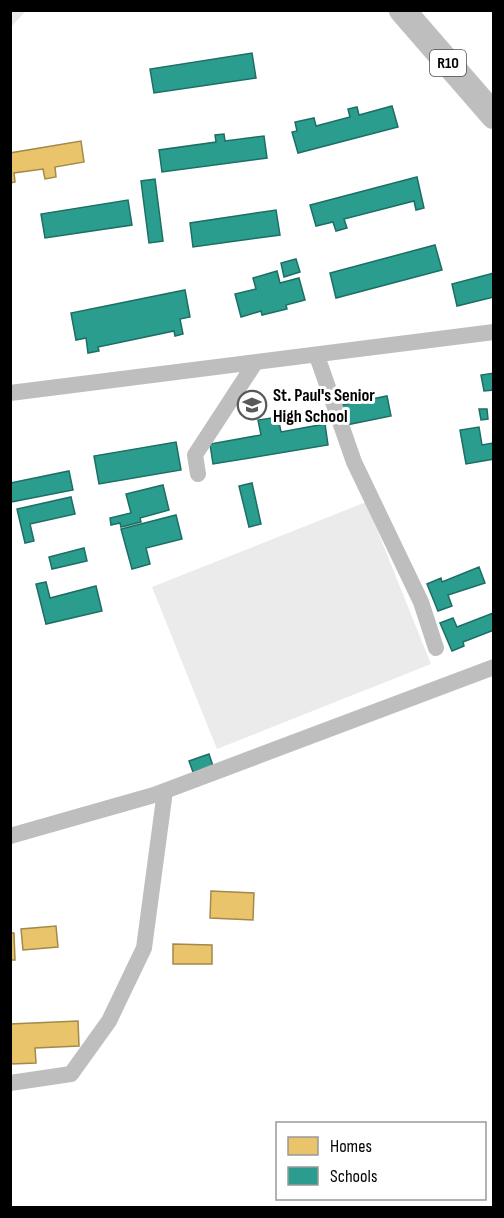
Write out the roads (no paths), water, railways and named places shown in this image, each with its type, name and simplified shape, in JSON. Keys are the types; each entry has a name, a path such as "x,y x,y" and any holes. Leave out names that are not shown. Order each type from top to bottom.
{"main road":[{"name":"R10","path":"402,11 494,116"}],"street":[{"path":"10,393 494,332"},
{"path":"317,356 354,462 421,602 436,648"},
{"path":"198,474 195,455 255,363"},
{"path":"10,836 165,791 494,667"},
{"path":"10,1083 71,1074 109,1021 144,948 165,791"}],"place":[{"name":"St. Paul's Senior High School","path":"252,405"}]}
